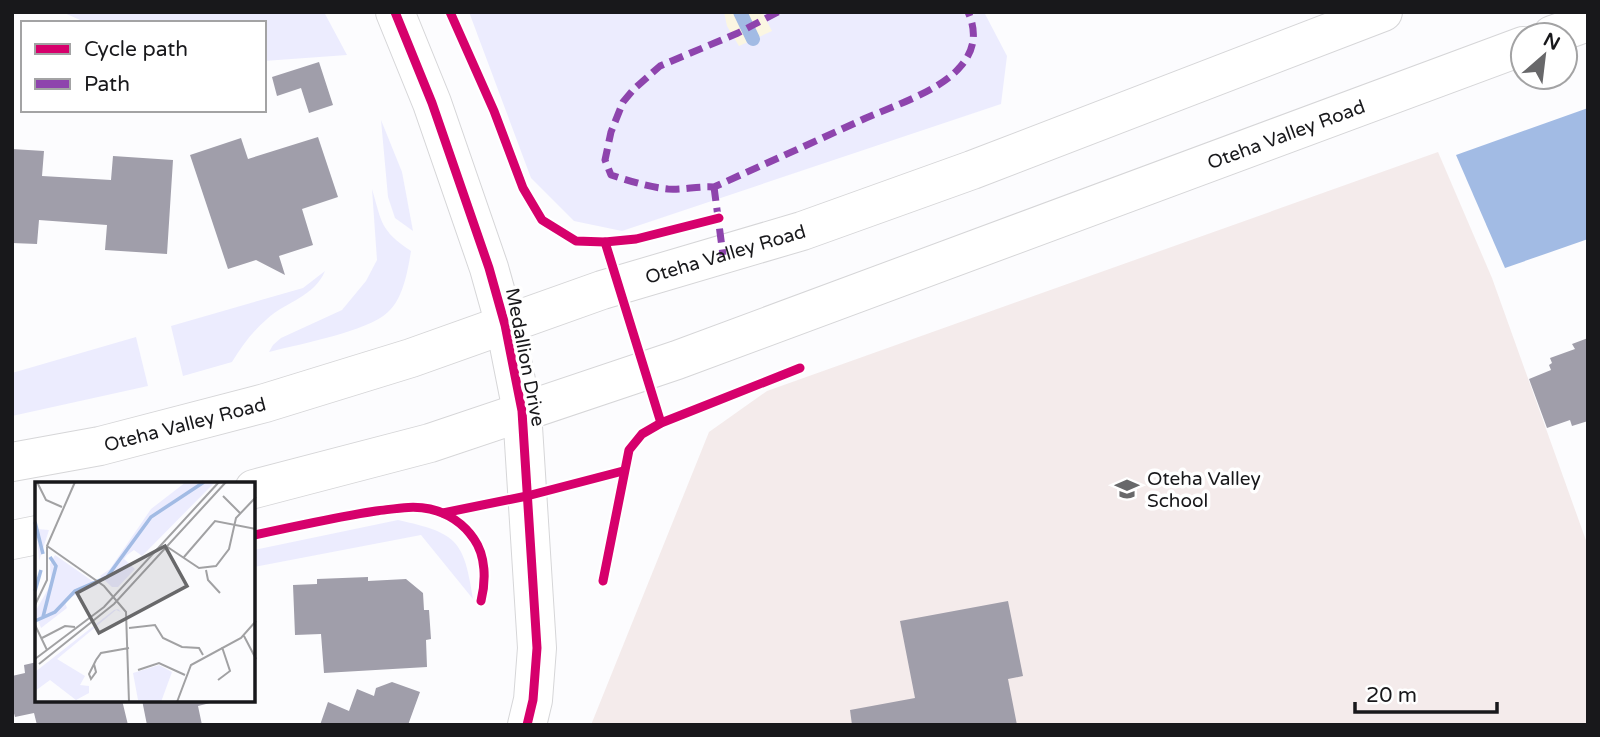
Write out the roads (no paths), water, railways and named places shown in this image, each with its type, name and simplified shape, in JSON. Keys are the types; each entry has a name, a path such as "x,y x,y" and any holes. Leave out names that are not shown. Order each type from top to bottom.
{"main road":[{"name":"Medallion Drive","path":"395,12 432,103 489,268 505,325 522,411 537,648 533,700 527,725"},
{"name":"Oteha Valley Road","path":"12,462 100,446 257,405 411,358 602,290 802,231 972,170 1383,12"},
{"name":"Oteha Valley Road","path":"256,488 430,443 726,343 1509,51"},
{"path":"12,540 35,535"}],"water":[{"path":"1588,108 1588,239 1505,268 1456,155"}],"waterway":[{"path":"740,12 753,39"}],"place":[{"name":"Oteha Valley School","path":"1127,489"}]}
